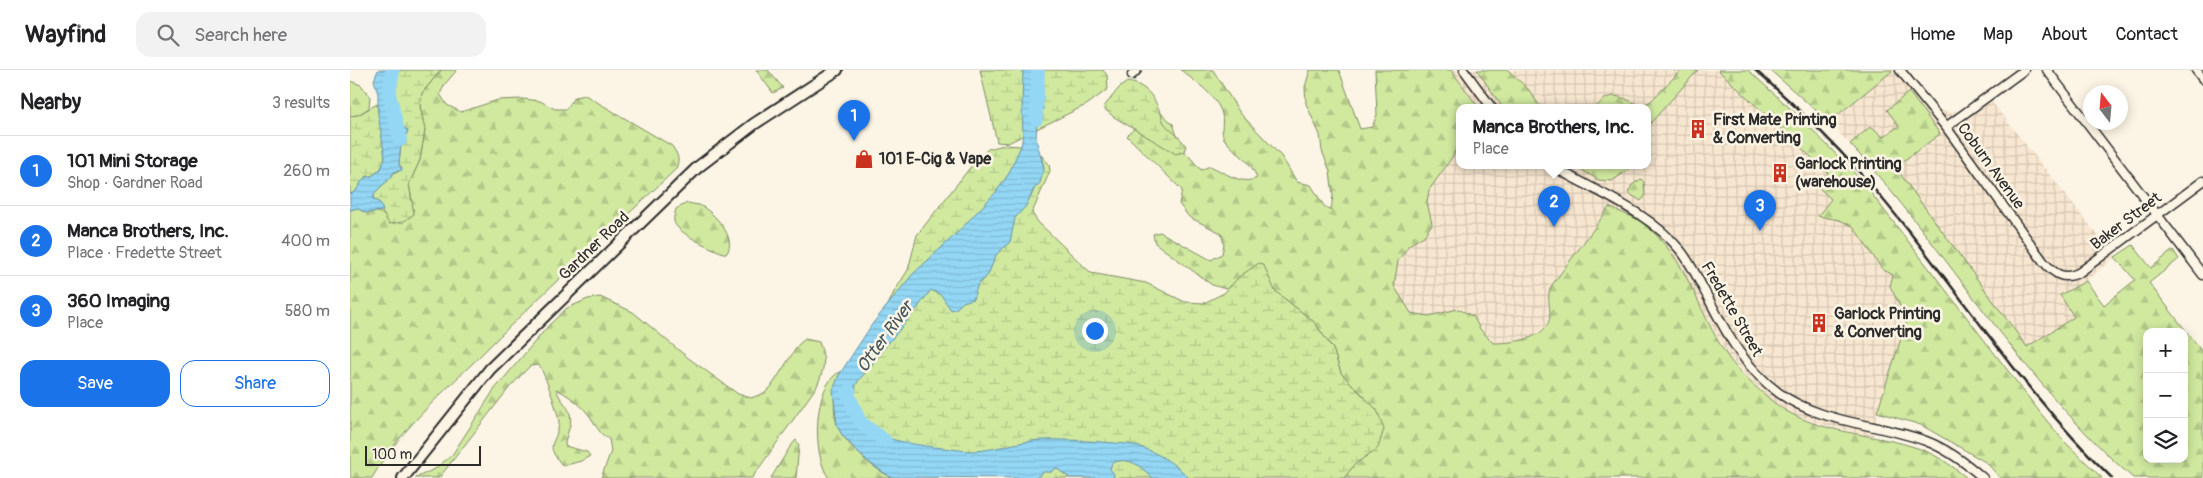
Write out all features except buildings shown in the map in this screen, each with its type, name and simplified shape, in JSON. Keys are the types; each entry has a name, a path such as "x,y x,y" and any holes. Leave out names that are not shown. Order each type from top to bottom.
{"main road":[{"name":"Gardner Road","path":"404,478 490,369 698,167 754,124 837,70"}],"street":[{"path":"1464,70 1489,104"},
{"name":"Coburn Avenue","path":"1900,70 1946,127 2043,261 2053,272 2062,276"},
{"path":"1946,127 2024,70"},
{"path":"2047,70 2203,275"},
{"path":"2196,70 2203,79"},
{"name":"Fredette Street","path":"1557,169 1636,212 1669,238 1686,258 1739,353 1756,374 1781,394 1803,407 1829,417 1928,442 1957,457 1983,478"},
{"name":"Baker Street","path":"2062,276 2071,276 2080,272 2203,181"}],"shaded area":[{"path":"1451,70 1718,70 1828,173 1831,198 1818,216 1839,220 1853,226 1882,269 1893,275 1890,286 1907,320 1877,412 1873,437 1813,422 1794,415 1773,402 1729,358 1701,306 1608,207 1583,246 1550,287 1548,302 1550,317 1545,327 1531,338 1513,343 1493,343 1480,329 1473,317 1458,310 1429,316 1411,313 1394,286 1398,261 1409,245 1424,236 1432,224 1427,202 1429,190 1456,152 1456,169 1651,169 1651,104 1476,104"},
{"path":"1770,70 1908,70 1936,108 1943,111 1953,112 1963,109 1985,93 2115,257 2086,281 2061,294 2075,317 2027,348 1895,167 1882,178 1829,122"}],"green space":[{"path":"401,70 441,70 422,93 420,106 425,130 420,160 409,184 414,214 403,222 389,224 382,212 380,203 373,198 394,172 398,172 402,168 399,164 401,144 408,131 392,117 389,97 392,82 390,80 387,81"},
{"path":"441,70 457,70 445,84 440,94 447,105 461,112 498,100 523,99 540,101 555,109 566,109 575,97 585,95 672,146 677,155 678,162 676,169 524,312 433,402 406,431 372,478 350,478 350,210 357,208 366,213 380,213 390,224 412,201 409,184 420,160 425,130 420,106 422,93"},
{"path":"756,70 768,70 783,88 773,93"},
{"path":"980,70 1103,70 1107,75 1108,89 1088,104 1008,143 997,142"},
{"path":"1181,70 1213,70 1240,113 1281,156 1297,182 1311,185 1324,206 1331,210 1333,196 1330,171 1322,151 1320,135 1306,104 1305,87 1310,70 1339,70 1360,129 1372,127 1377,115 1375,70 1451,70 1476,104 1456,104 1456,152 1429,190 1427,202 1432,224 1424,236 1409,245 1398,261 1394,286 1411,313 1429,316 1458,309 1473,316 1480,329 1493,343 1519,341 1536,335 1548,323 1550,315 1550,288 1609,207 1640,221 1657,235 1681,267 1717,339 1732,363 1771,400 1786,411 1820,425 1894,441 1927,452 1941,459 1967,478 1321,478 1365,397 1341,373 1333,349 1314,322 1275,291 1240,276 1235,283 1226,289 1212,285 1155,243 1153,234 1160,232 1211,260 1222,254 1224,244 1221,233 1189,217 1179,204 1182,190 1127,136 1155,107 1173,124 1181,147 1201,170 1210,166 1239,179 1251,180 1257,178 1251,166 1223,137 1221,111 1214,99 1204,88"},
{"path":"1477,70 1508,70 1529,90 1538,104 1500,104"},
{"path":"1681,70 1698,70 1651,123 1651,104 1645,104 1651,101"},
{"path":"1718,70 1748,70 1803,120 1861,180 2042,415 2063,440 2102,478 2000,478 1987,463 1921,425 1877,412 1907,320 1890,286 1893,275 1882,269 1853,226 1839,220 1818,216 1831,199 1817,186 1828,173"},
{"path":"1770,70 1892,70 1892,71 1829,122"},
{"path":"350,81 361,85 370,96 369,108 358,115 350,116"},
{"path":"1127,82 1139,85 1152,96 1164,123 1186,146 1184,151 1176,154 1114,117 1103,108 1119,88"},
{"path":"1909,92 1940,134 1895,167 2027,347 2074,317 2060,295 2086,281 2104,305 2135,280 2115,257 2133,245 2151,268 2173,250 2179,259 2149,283 2184,328 2143,328 2143,463 2188,463 2188,334 2203,353 2203,478 2133,478 2093,440 2056,400 1886,185 1850,144 1871,126 1883,137 1899,126 1887,110"},
{"path":"1612,96 1623,98 1636,104 1599,104 1606,98"},
{"path":"377,104 384,147 383,162 379,170 371,176 367,176 355,192 350,194 350,116 358,115"},
{"path":"1004,145 1021,146 1031,196 1044,168 1041,155 1049,164 1050,171 1032,213 1038,222 1091,273 1146,283 1185,302 1204,303 1224,293 1240,276 1259,263 1264,266 1275,291 1314,322 1333,349 1341,373 1377,410 1384,429 1378,448 1355,464 1344,478 1036,478 1043,471 1051,472 1056,468 1069,477 1076,465 1005,462 890,445 862,425 855,415 848,394 894,292 908,270 917,235 976,160 988,149"},
{"path":"1581,169 1630,169 1612,181 1598,180"},
{"path":"1641,179 1644,182 1645,196 1641,201 1628,193 1632,185"},
{"path":"687,203 705,208 723,226 729,241 729,248 726,254 688,236 676,226 674,218 676,209"},
{"path":"600,297 633,312 687,357 738,394 751,398 765,393 771,387 798,345 805,339 819,342 824,364 817,386 752,478 601,478 611,451 609,439 601,433 580,406 556,389 571,418 565,446 587,452 590,456 581,461 563,466 552,448 559,419 539,365 530,366 509,388 439,478 415,478 435,469 452,455 494,390 549,325 567,308 588,299"},
{"path":"841,371 836,383 834,399 838,427 848,442 862,457 879,470 894,478 829,478 823,468 818,438 820,405 824,390 831,378"},
{"path":"796,440 799,445 796,478 771,478 790,447"}],"water":[{"path":"378,70 401,70 387,80 391,80 389,106 395,120 408,131 401,144 399,164 402,170 394,172 377,191 373,199 380,203 383,211 366,213 357,208 350,210 350,194 355,192 364,178 372,176 381,169 385,158 378,114 378,94 374,80"},
{"path":"1023,70 1039,70 1036,101 1044,108 1037,118 1036,139 1044,168 1040,183 1034,189 1026,206 1015,218 1010,242 996,255 988,275 978,284 973,299 963,302 957,308 951,310 941,295 931,290 885,347 856,385 852,402 856,416 865,427 895,440 962,450 981,451 1044,440 1127,444 1144,448 1161,456 1189,478 1153,478 1134,463 1124,461 1112,463 1110,469 1114,474 1113,478 1070,478 1056,468 1051,472 1043,472 1036,478 890,477 867,461 842,435 837,425 833,390 839,375 873,323 912,275 957,233 996,192 1008,175 1021,146 1023,135"}],"waterway":[{"name":"Otter River","path":"393,70 389,94 400,140"},
{"name":"Otter River","path":"1036,119 1038,70"},
{"name":"Otter River","path":"849,391 848,394 860,422 885,441"}],"railway":[{"path":"1755,70 1810,120 1861,174 1893,211 2013,367 2077,443 2112,478"}],"place":[{"name":"First Mate Printing & Converting","path":"1698,129"},
{"name":"101 Mini Storage","path":"854,141"},
{"name":"101 E-Cig & Vape","path":"864,159"},
{"name":"Garlock Printing (warehouse)","path":"1780,173"},
{"name":"Manca Brothers, Inc.","path":"1554,227"},
{"name":"360 Imaging","path":"1760,231"},
{"name":"Garlock Printing & Converting","path":"1819,323"}]}
